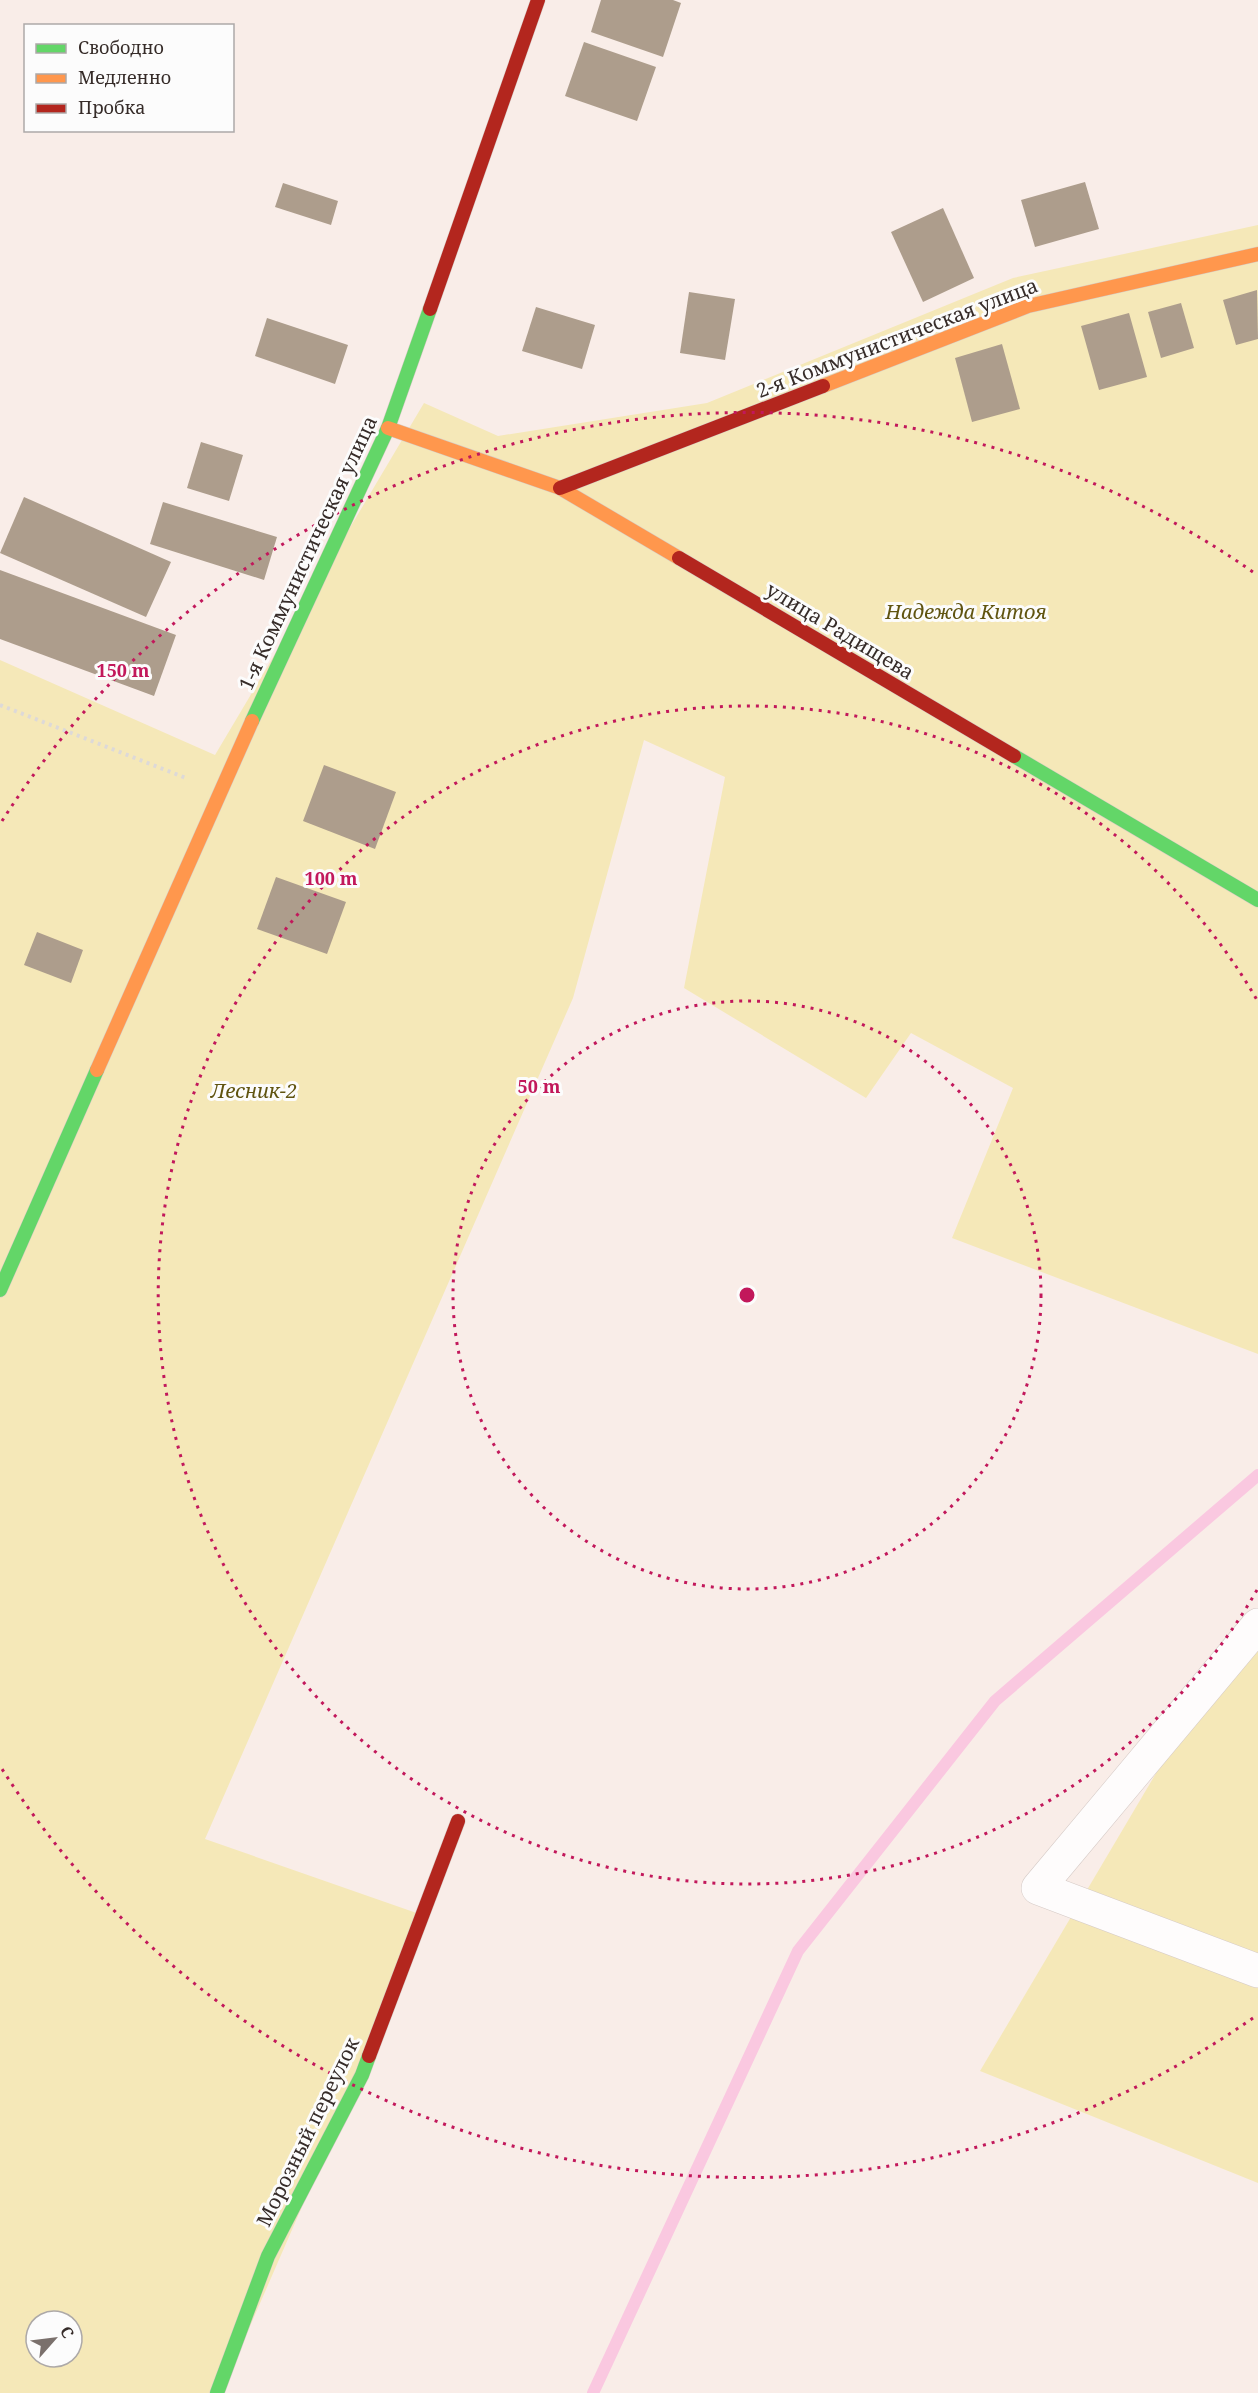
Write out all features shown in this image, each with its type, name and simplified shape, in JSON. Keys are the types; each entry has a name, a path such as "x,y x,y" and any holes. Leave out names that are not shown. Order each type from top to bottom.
{"street":[{"name":"1-я Коммунистическая улица","path":"0,1290 219,791 388,428 538,0"},
{"name":"2-я Коммунистическая улица","path":"560,488 1028,306 1258,254"},
{"name":"улица Радищева","path":"388,428 560,488 1258,900"},
{"path":"1258,1625 1038,1888 1258,1971"},
{"name":"Морозный переулок","path":"217,2393 268,2256 362,2076 458,1821"}],"path":[{"path":"0,705 219,791"}],"green space":[{"path":"1258,225 1258,1354 952,1238 1013,1088 911,1033 866,1098 684,988 725,777 644,740 573,998 205,1839 428,1917 221,2393 0,2393 0,660 215,755 424,403 498,436 707,403 1013,278"},
{"path":"1258,1633 1258,2183 980,2071 1194,1709"}],"building":[{"path":"601,0 673,0 681,3 663,57 591,32"},
{"path":"584,42 656,67 637,121 565,96"},
{"path":"1085,182 1099,229 1035,247 1021,200"},
{"path":"283,183 338,201 331,225 275,207"},
{"path":"943,208 974,278 923,302 891,232"},
{"path":"1257,290 1258,339 1236,345 1223,300"},
{"path":"689,292 735,299 725,360 680,353"},
{"path":"1181,303 1194,348 1161,358 1148,312"},
{"path":"536,307 595,325 582,369 522,351"},
{"path":"1129,313 1147,377 1099,390 1081,326"},
{"path":"267,318 348,345 335,384 255,356"},
{"path":"1002,344 1020,409 972,422 955,358"},
{"path":"201,442 243,455 229,501 187,488"},
{"path":"24,497 171,562 146,617 0,553"},
{"path":"163,502 277,537 264,580 150,544"},
{"path":"0,570 176,635 154,696 0,639"},
{"path":"324,765 396,792 375,849 303,821"},
{"path":"276,877 346,902 327,954 257,929"},
{"path":"37,932 83,950 71,983 24,965"}],"waterway":[{"path":"593,2393 798,1951 995,1701 1258,1475"}],"traffic: fast":[{"path":"252,721 388,428 430,309"},
{"path":"1014,756 1258,900"},
{"path":"0,1290 97,1070"},
{"path":"217,2393 268,2256 362,2075 369,2056"}],"traffic: slow":[{"path":"823,386 1028,306 1258,254"},
{"path":"388,428 560,488 679,558"},
{"path":"97,1070 252,721"}],"traffic: jam":[{"path":"430,309 538,0"},
{"path":"560,488 823,386"},
{"path":"679,558 1014,756"},
{"path":"369,2056 458,1821"}],"park label":[{"name":"Надежда Китоя","path":"966,612"},
{"name":"Лесник-2","path":"254,1091"}]}
